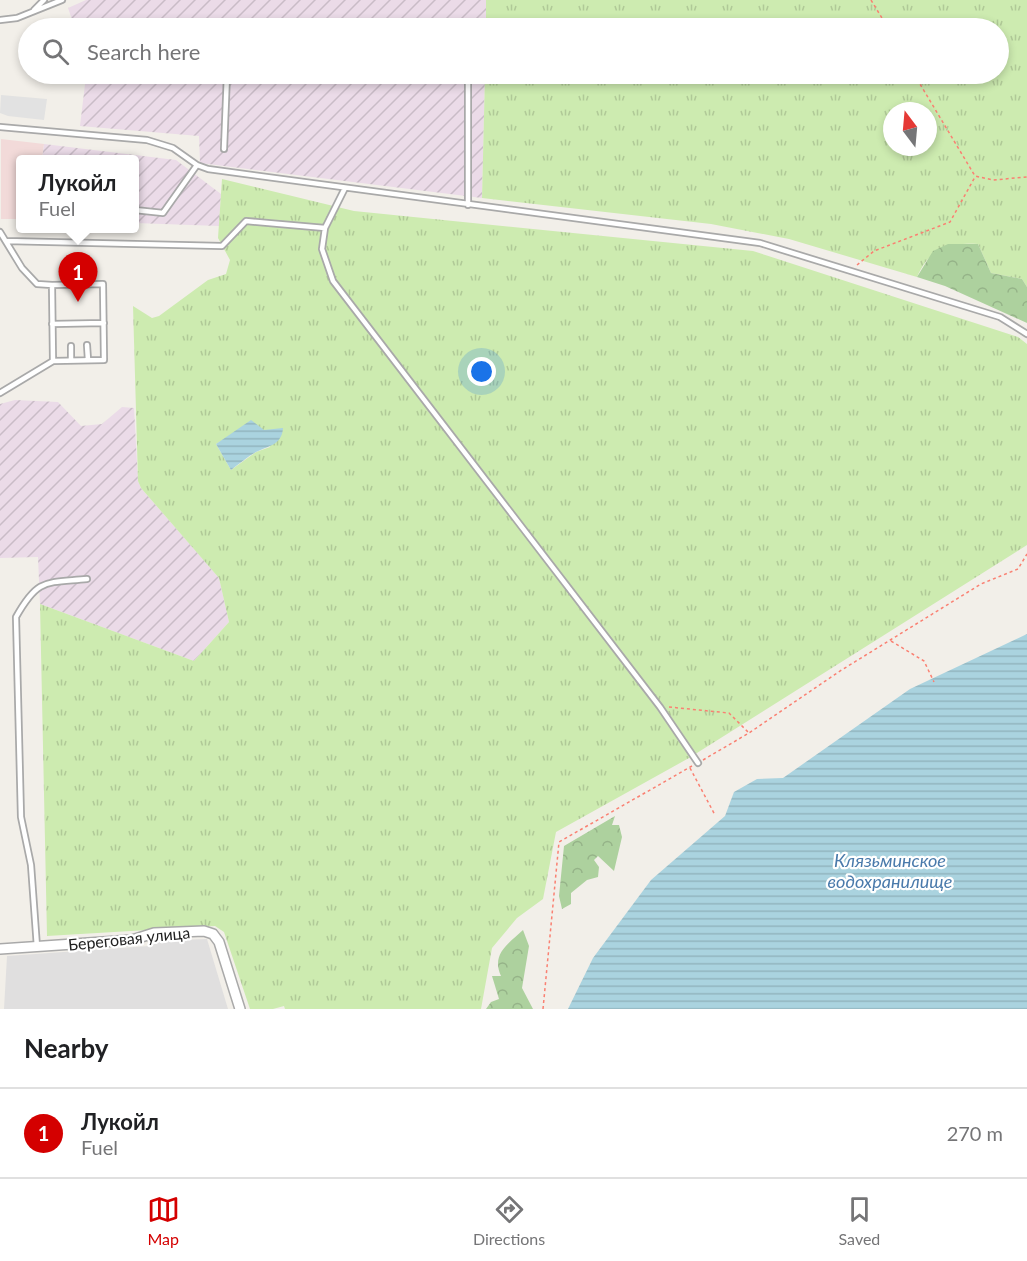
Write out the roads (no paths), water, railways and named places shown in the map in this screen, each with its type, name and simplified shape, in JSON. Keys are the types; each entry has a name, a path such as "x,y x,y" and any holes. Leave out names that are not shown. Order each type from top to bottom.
{"street":[{"name":"Береговая улица","path":"0,950 132,940 154,933 204,931 213,934 219,942 240,1009"}],"lane":[{"path":"32,12 44,0"},
{"path":"0,20 32,12 62,0"},
{"path":"224,149 226,84"},
{"path":"468,84 468,205"},
{"path":"0,127 147,140 173,148 197,165 208,169 760,243 1000,317 1027,334"},
{"path":"139,210 163,213 197,165"},
{"path":"345,188 325,228 322,249 333,281 660,707 698,763"},
{"path":"6,240 222,246 246,221 325,228"},
{"path":"0,232 22,268 37,284 104,284 104,360 53,361 0,393"},
{"path":"52,285 53,361"},
{"path":"70,323 70,332"},
{"path":"87,323 87,332"},
{"path":"52,324 104,323"},
{"path":"87,345 88,360"},
{"path":"71,346 71,360"},
{"path":"37,947 31,865 21,817 16,617 30,593 43,584 87,579"}],"water":[{"path":"251,420 264,430 283,428 282,434 274,444 253,454 231,470 216,444"},
{"name":"Клязьминское водохранилище","path":"1027,634 1027,1009 568,1009 593,958 651,880 725,816 734,792 757,779 783,778 910,689"}],"place":[{"name":"Лукойл","path":"78,302"}]}
